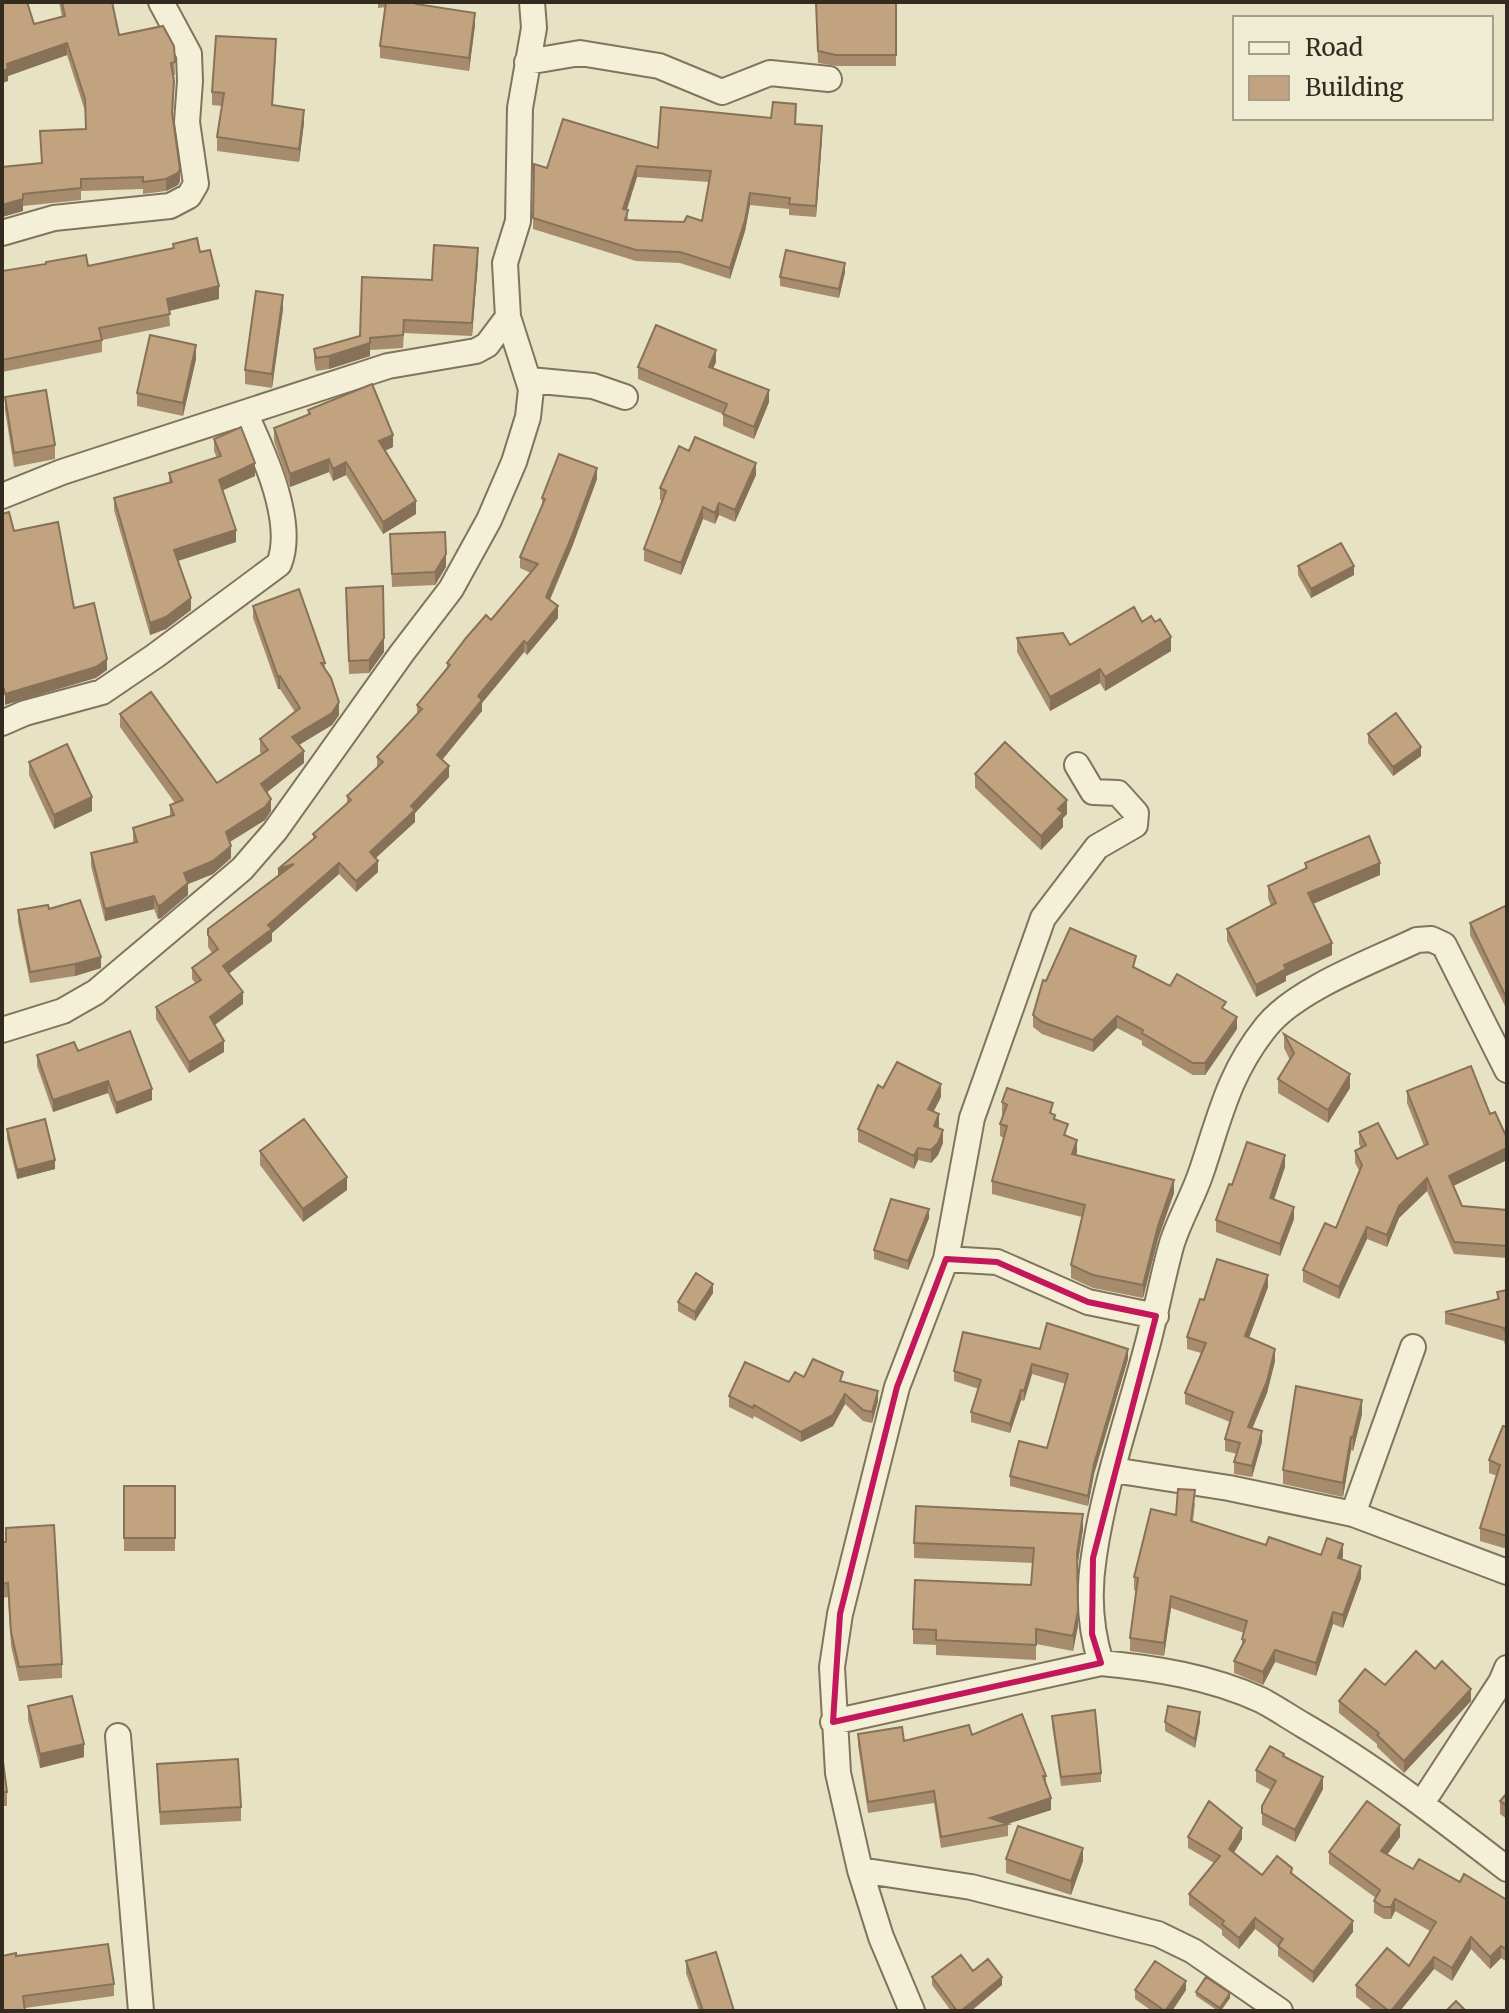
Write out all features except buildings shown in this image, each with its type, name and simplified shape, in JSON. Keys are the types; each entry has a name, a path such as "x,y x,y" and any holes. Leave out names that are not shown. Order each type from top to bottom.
{"street":[{"path":"2,233 54,218 170,206 189,196 196,184 187,122 189,54 161,2"},
{"path":"2,1030 63,1011 96,992 242,869 275,831 392,666 451,589 489,520 514,462 528,417 530,380 508,317 505,263 518,221 520,108 534,28 532,2"},
{"path":"527,62 580,53 659,66 722,92 770,73 829,79"},
{"path":"487,345 508,317"},
{"path":"2,496 62,472 388,366 450,357 487,345 517,350"},
{"path":"530,380 593,386 625,397"},
{"path":"2,723 25,713 102,692 279,564 283,556 281,503 245,413"},
{"path":"912,2011 881,1937 860,1870 838,1773 832,1667 840,1614 897,1387 946,1259 972,1118 1043,918 1097,847 1135,825 1136,813 1118,793 1093,792 1077,765"},
{"path":"1101,1663 1092,1634 1093,1558 1113,1470 1156,1316 1173,1241 1200,1174 1228,1086 1247,1053 1268,1024 1306,994 1417,940 1431,939 1444,945 1507,1070"},
{"path":"946,1259 997,1262 1088,1302 1156,1316"},
{"path":"1353,1514 1413,1347"},
{"path":"1113,1470 1229,1488 1353,1514 1507,1572"},
{"path":"833,1722 1101,1663 1145,1667 1191,1677 1260,1700 1330,1740 1422,1803 1507,1869"},
{"path":"1422,1803 1507,1668"},
{"path":"118,1736 141,2011"},
{"path":"860,1870 971,1887 1158,1934 1193,1951 1280,2011"}],"highlighted area":[{"path":"946,1259 997,1262 1088,1302 1156,1316 1093,1558 1092,1634 1101,1663 833,1722 840,1614 897,1387"}]}
